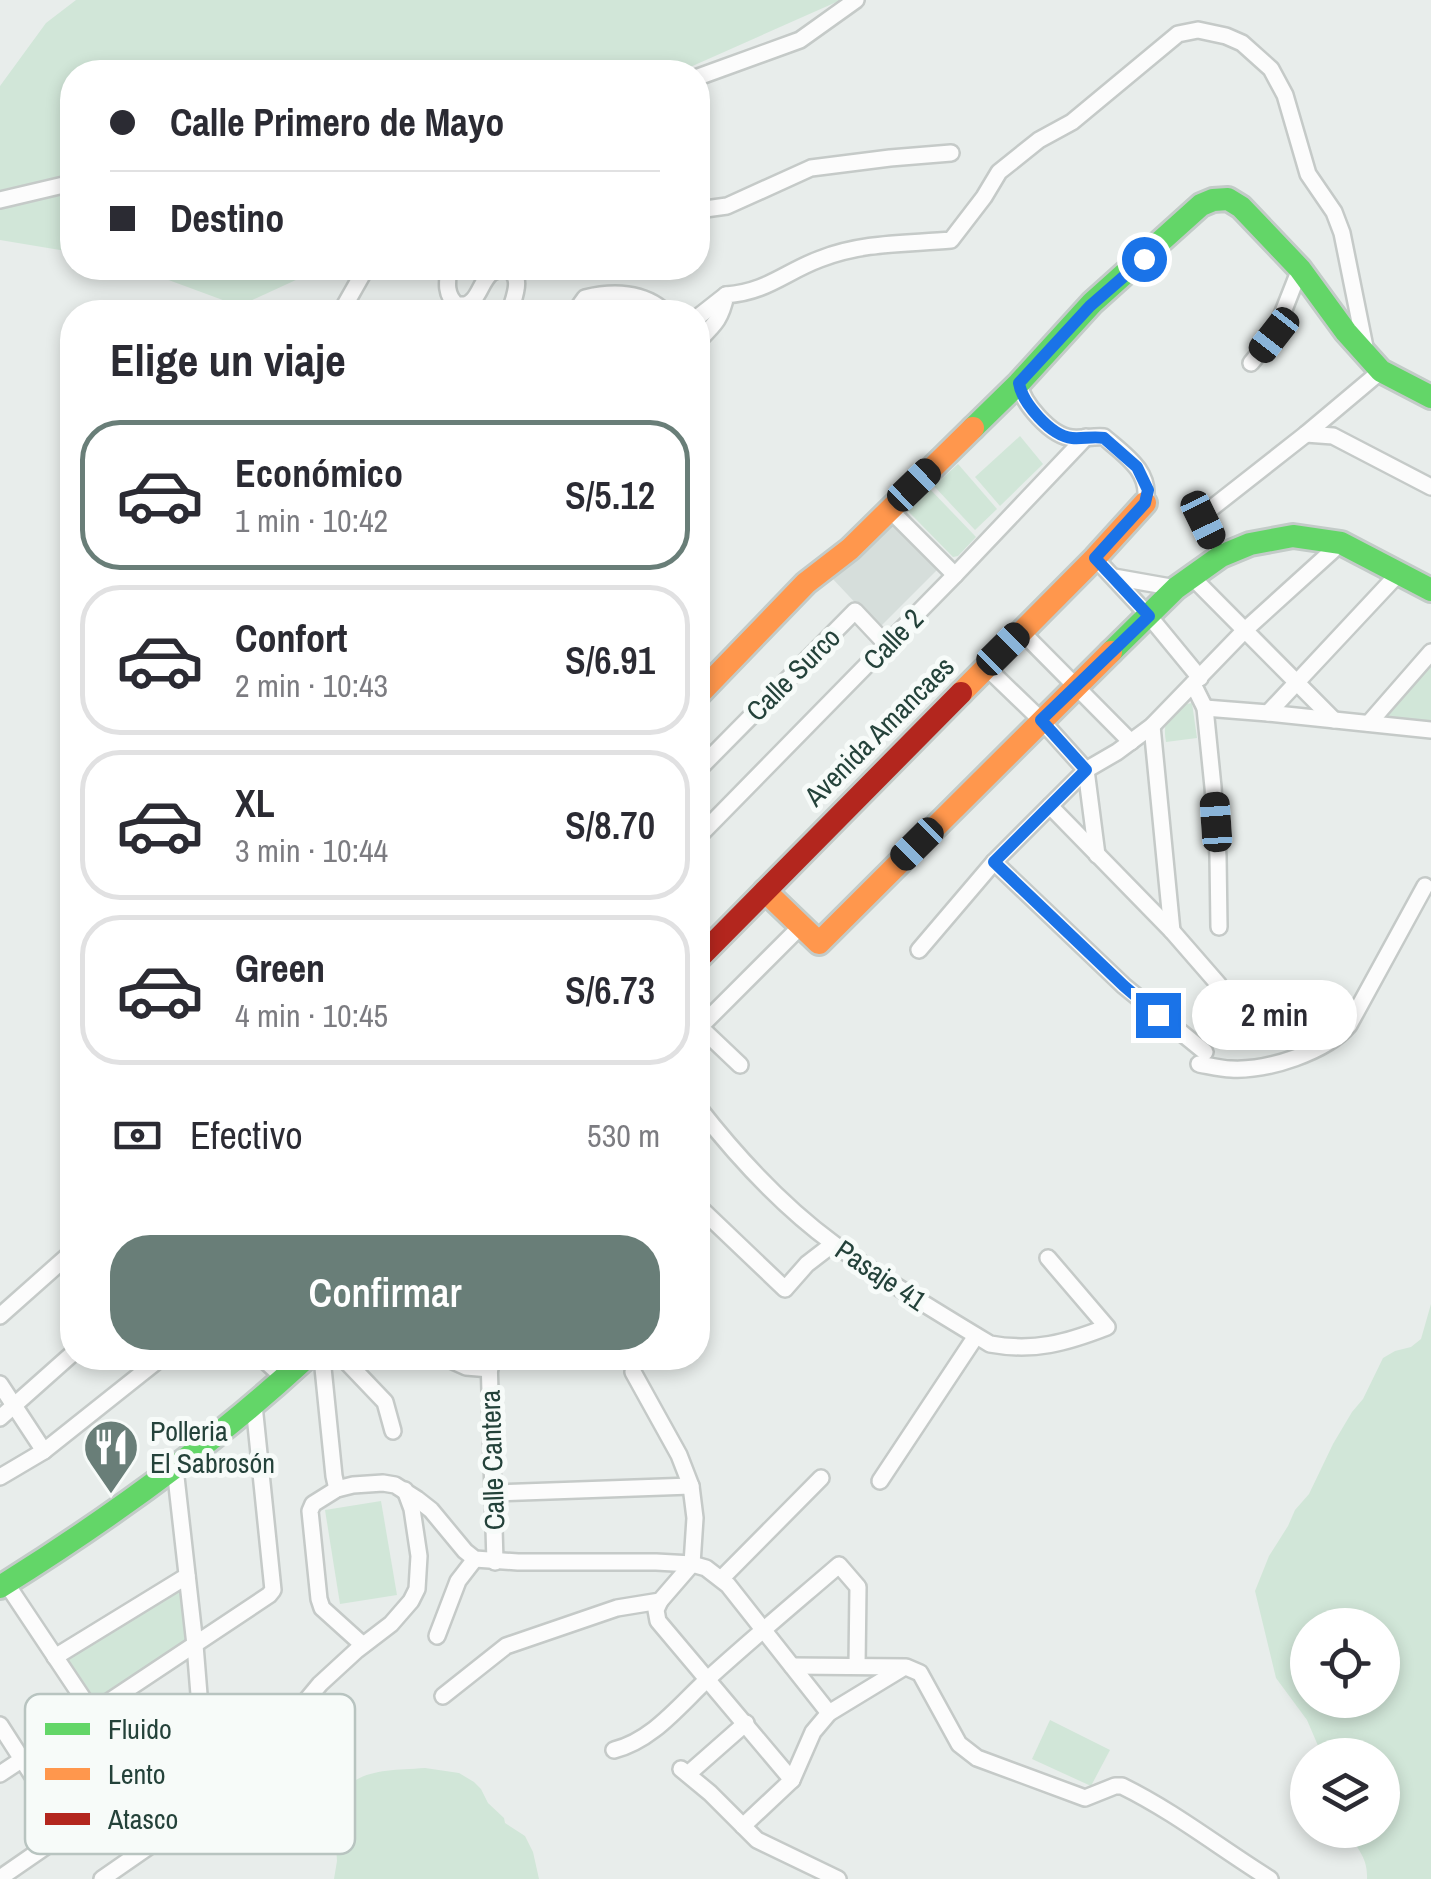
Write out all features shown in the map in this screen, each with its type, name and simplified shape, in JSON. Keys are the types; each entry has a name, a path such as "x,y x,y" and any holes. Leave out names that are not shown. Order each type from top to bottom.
{"street":[{"path":"834,16 848,0"},
{"path":"710,73 800,40 856,0"},
{"path":"710,307 726,294 767,287 819,259 862,246 951,240 999,172 1040,140 1072,122 1178,34 1198,30 1242,43 1271,69 1285,95 1308,174 1334,212 1342,232 1374,364"},
{"path":"710,208 728,206 810,168 951,153"},
{"path":"0,200 60,185"},
{"path":"710,682 806,583 850,549 1019,383 1090,306 1201,205 1213,200 1228,200 1241,207 1300,269 1374,364 1431,397"},
{"path":"1251,363 1274,335 1300,269"},
{"path":"710,329 723,312 726,294"},
{"path":"584,300 637,295 650,300"},
{"path":"1221,556 1203,520 1204,514 1306,434 1374,364"},
{"path":"1019,383 1028,405 1053,430 1074,439 1104,438 1137,467 1148,490 1145,503"},
{"path":"1306,434 1332,436 1431,487"},
{"name":"Calle 2","path":"710,826 1086,438"},
{"name":"Avenida Amancaes","path":"710,946 1145,503"},
{"path":"889,509 956,575"},
{"path":"765,891 819,943 1184,582 1221,556 1250,544 1293,536 1341,543 1431,590"},
{"path":"919,950 994,862 1086,770 1152,726 1245,630 1341,543"},
{"path":"1095,558 1149,616 1197,681 1205,708 1218,856 1219,927"},
{"path":"1268,713 1400,572"},
{"path":"1114,577 1184,582 1245,630 1334,720"},
{"name":"Calle Surco","path":"710,758 855,611 887,645"},
{"path":"1021,631 1131,742"},
{"path":"1369,723 1431,652"},
{"path":"985,666 1086,770 1097,855"},
{"path":"1205,708 1431,730"},
{"path":"1152,726 1172,931"},
{"path":"1050,806 1219,984"},
{"path":"994,862 1202,1058 1232,1070 1266,1066 1312,1052 1337,1039 1350,1025 1424,886"},
{"path":"710,1017 800,926"},
{"path":"710,1038 740,1065"},
{"name":"Pasaje 41","path":"710,1123 800,1217 833,1244 990,1344 1040,1347 1107,1327 1048,1258"},
{"path":"710,1217 785,1289 833,1244"},
{"path":"0,1316 60,1263"},
{"path":"880,1481 976,1336"},
{"path":"0,1418 60,1365"},
{"path":"2,1471 44,1451 146,1370"},
{"path":"275,1370 284,1378"},
{"path":"80,1694 3,1585 110,1516 175,1468 293,1370"},
{"path":"323,1370 337,1489"},
{"path":"355,1370 385,1402 393,1432"},
{"name":"Calle Cantera","path":"489,1370 495,1562"},
{"path":"633,1372 679,1455 691,1486 695,1518 692,1564 660,1601 656,1610 658,1620 792,1780"},
{"path":"0,1384 44,1451"},
{"path":"120,1694 260,1603 273,1590 254,1405"},
{"path":"175,1468 199,1694"},
{"path":"721,1578 821,1478"},
{"path":"362,1645 328,1615 319,1599 310,1511 313,1504 337,1489 353,1484 383,1484 405,1490 431,1510 475,1559 692,1564 706,1568 721,1578 829,1713"},
{"path":"494,1494 691,1486"},
{"path":"311,1694 403,1611 416,1589 420,1556 405,1490"},
{"path":"437,1636 458,1581 475,1559"},
{"path":"614,1750 634,1745 645,1737 840,1564 858,1587 856,1666"},
{"path":"55,1657 187,1576"},
{"path":"443,1696 506,1646 617,1608 660,1601"},
{"path":"792,1666 906,1667 920,1673 960,1744 977,1758 1084,1798 1122,1786 1182,1819 1270,1879"},
{"path":"743,1826 792,1780 813,1732 829,1713 906,1667"},
{"path":"746,1723 685,1772 757,1840 838,1879"},
{"path":"0,1725 25,1764"},
{"path":"0,1774 25,1757"},
{"path":"0,1878 34,1854"},
{"path":"102,1879 138,1854"}],"shaded area":[{"path":"890,519 939,568 879,628 831,577"}],"green space":[{"path":"76,0 841,0 706,60 60,60 60,250 0,240 0,86 46,23"},
{"path":"169,280 296,280 252,300 223,300"},
{"path":"1020,436 1043,464 1000,506 975,477"},
{"path":"958,464 997,509 975,530 934,486"},
{"path":"926,485 976,537 958,556 953,557 905,508"},
{"path":"1431,665 1431,725 1388,720 1386,710"},
{"path":"1192,703 1197,738 1166,742 1169,715"},
{"path":"1431,1304 1431,1879 1367,1879 1358,1848 1400,1848 1400,1738 1315,1738 1306,1718 1400,1718 1400,1608 1290,1608 1290,1697 1276,1678 1255,1591 1269,1556 1295,1510 1309,1494 1383,1358 1421,1339"},
{"path":"381,1501 397,1595 340,1604 325,1510"},
{"path":"181,1587 189,1642 111,1694 88,1694 63,1658"},
{"path":"1050,1720 1110,1750 1091,1786 1032,1759"},
{"path":"425,1768 459,1773 474,1782 505,1823 525,1836 539,1879 334,1879 337,1854 355,1854 355,1781 394,1770"}],"traffic: fast":[{"path":"973,428 1092,303 1201,205 1213,200 1228,199 1241,207 1300,269 1346,332 1381,371 1431,397"},
{"path":"1111,652 1176,588 1221,556 1250,544 1293,536 1341,543 1431,590"},
{"path":"0,1587 159,1480 292,1370"}],"traffic: slow":[{"path":"710,683 806,583 850,549 973,428"},
{"path":"961,693 1145,503"},
{"path":"765,891 819,943 1111,652"}],"traffic: jam":[{"path":"710,947 961,693"}],"place":[{"name":"Polleria El Sabrosón","path":"111,1496"}],"route":[{"path":"1144,259 1090,306 1019,383 1028,405 1053,430 1074,439 1104,438 1137,467 1148,490 1145,503 1095,558 1149,616 1041,720 1086,770 994,862 1158,1015"}]}
